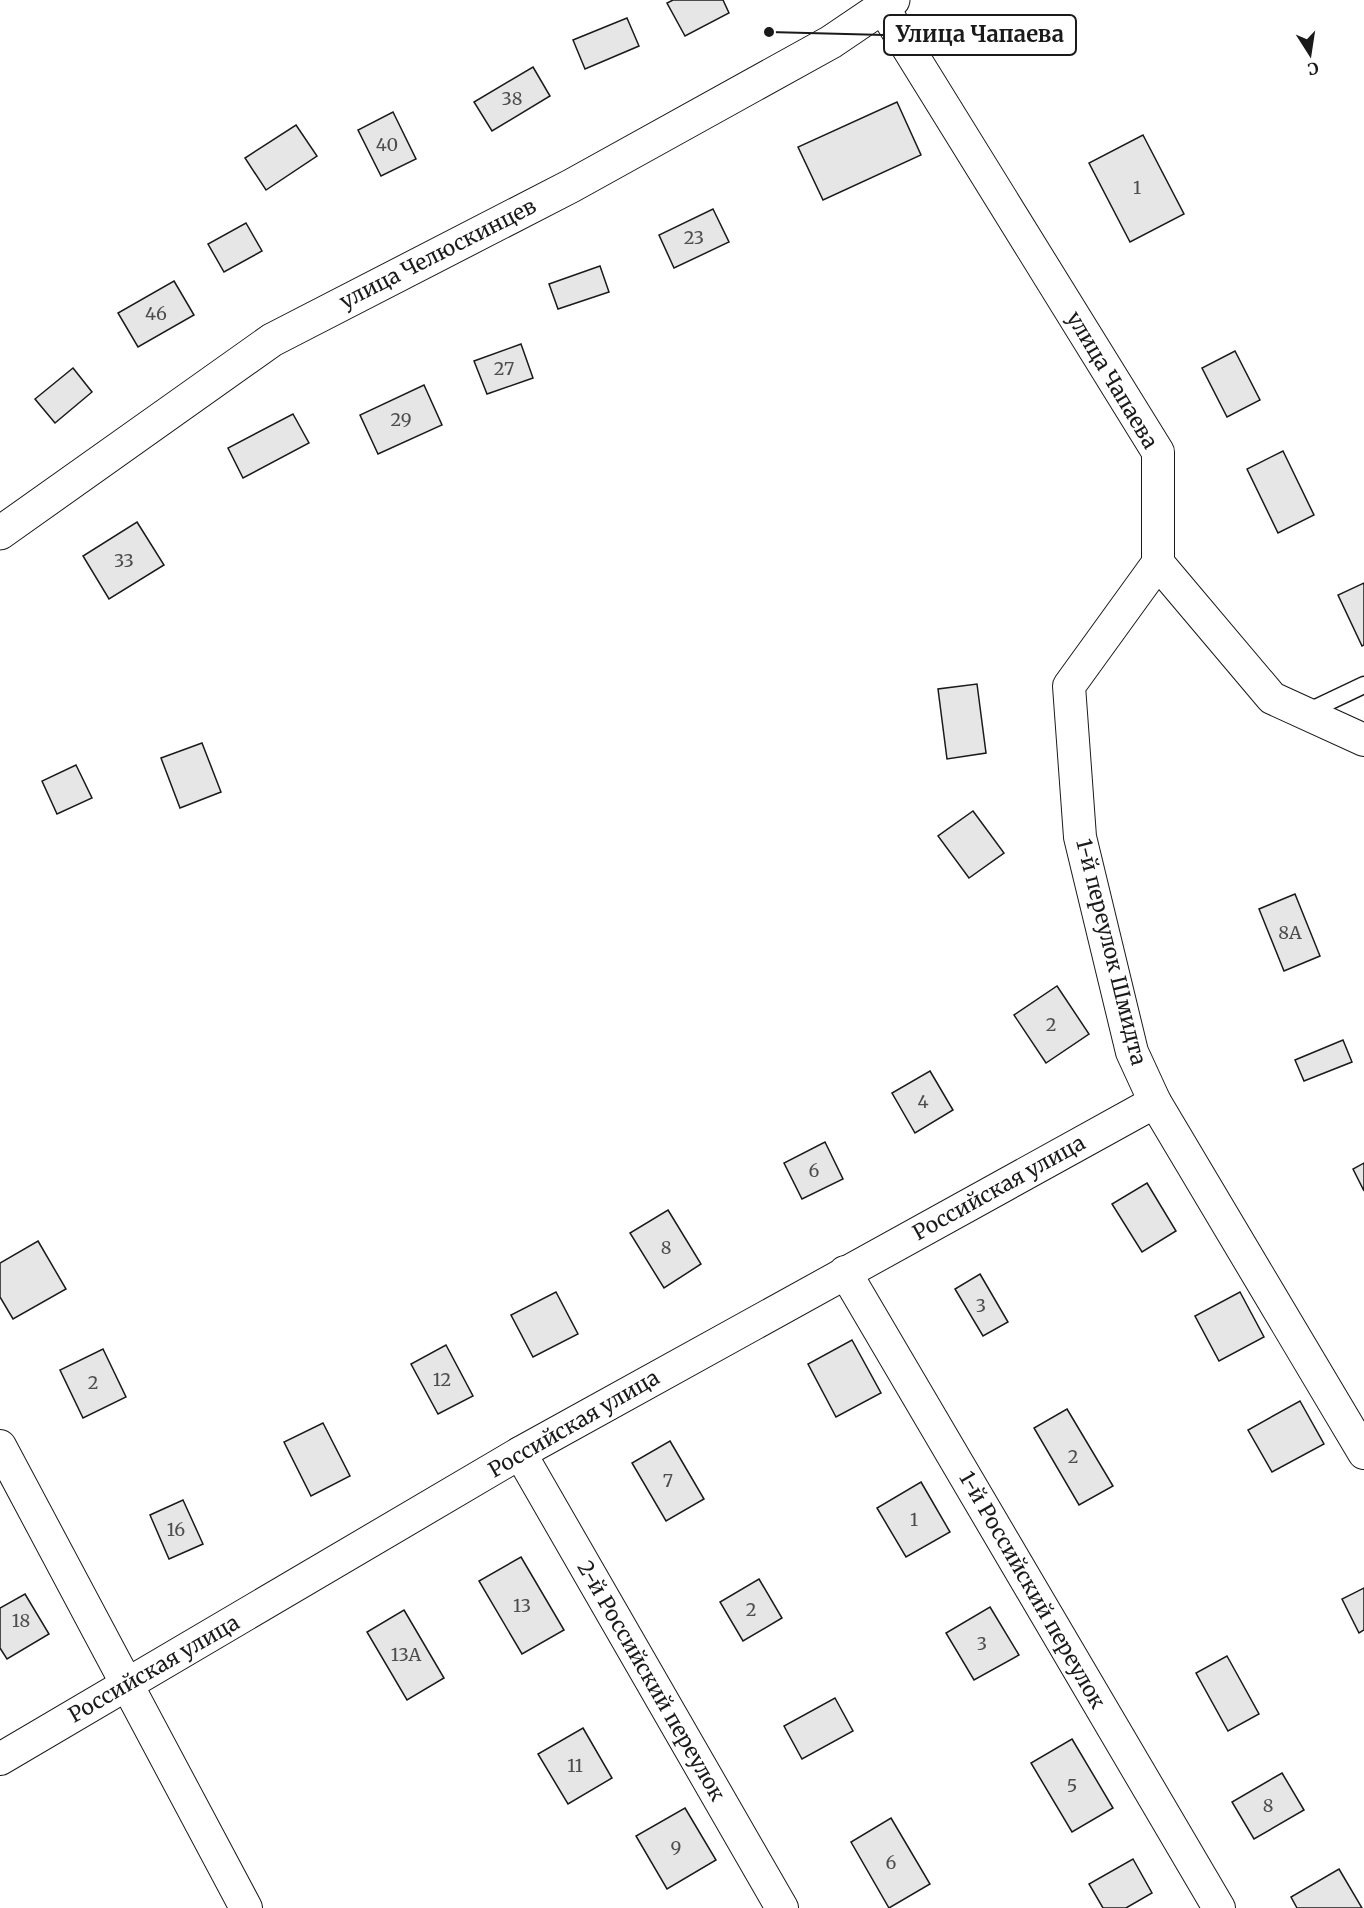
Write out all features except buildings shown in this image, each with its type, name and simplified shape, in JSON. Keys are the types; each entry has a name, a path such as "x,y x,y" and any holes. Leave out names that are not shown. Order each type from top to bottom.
{"street":[{"name":"улица Челюскинцев","path":"0,533 272,340 571,186 831,42 888,3"},
{"name":"улица Чапаева","path":"888,3 1158,452 1158,563"},
{"path":"1158,563 1272,698 1364,740"},
{"name":"1-й переулок Шмидта","path":"1158,563 1069,686 1080,837 1132,1052 1155,1102 1364,1453"},
{"name":"Российская улица","path":"0,1759 520,1454 1155,1102"},
{"name":"1-й Российский переулок","path":"845,1272 1219,1908"},
{"path":"0,1446 246,1908"},
{"name":"2-й Российский переулок","path":"520,1454 782,1908"}],"lane":[{"path":"1305,713 1364,685"}],"place":[{"name":"Улица Чапаева","path":"769,32"}]}
